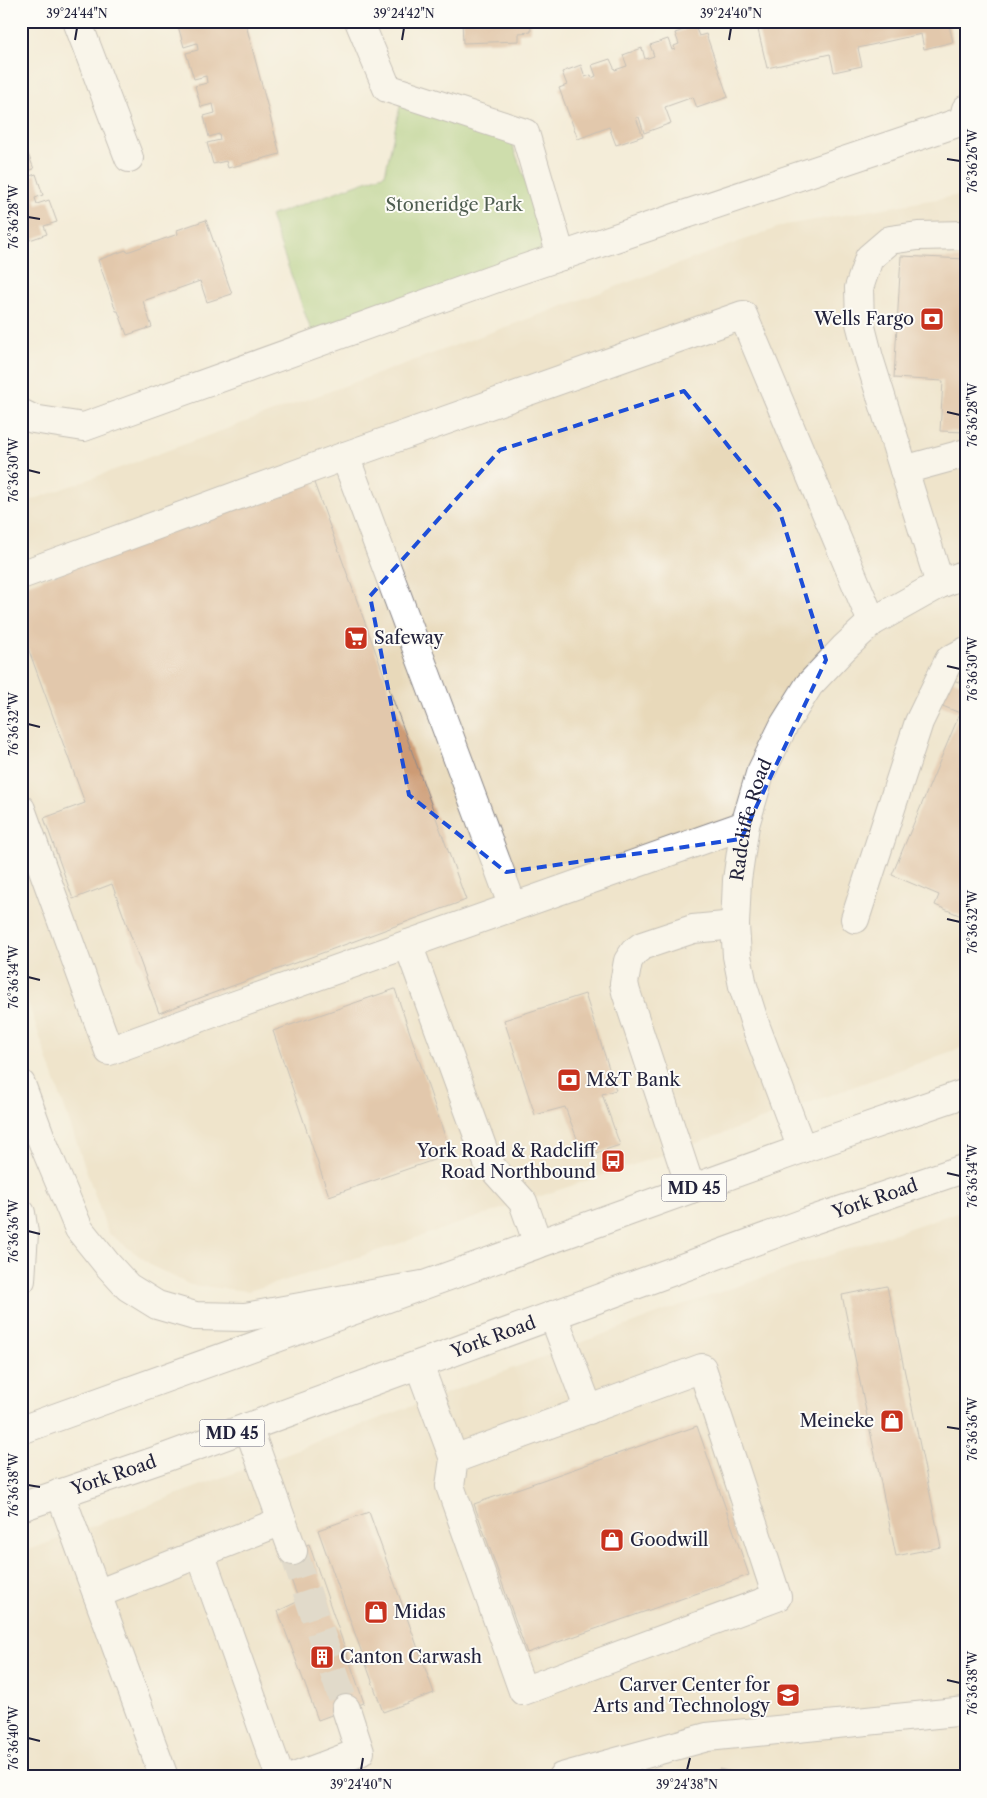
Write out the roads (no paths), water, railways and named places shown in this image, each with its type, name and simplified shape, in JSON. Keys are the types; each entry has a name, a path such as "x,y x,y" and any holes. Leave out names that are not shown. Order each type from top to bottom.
{"main road":[{"path":"77,21 129,158"},
{"path":"359,21 387,88 525,133 561,256"},
{"path":"21,413 33,419 84,427 561,256 963,120 966,109"},
{"path":"940,584 869,358 860,323 859,288 869,258 890,240 918,236 966,235"},
{"path":"21,575 346,456 743,315 872,622"},
{"path":"904,470 966,453"},
{"path":"346,456 513,907"},
{"name":"Radcliffe Road","path":"802,1149 759,1036 746,994 738,956 735,925 736,880 745,825 760,774 784,725 809,685 872,622 940,584 966,574"},
{"path":"855,919 919,722 949,660 966,652"},
{"path":"21,809 110,1051 745,825"},
{"path":"692,1189 626,992 624,983 625,971 628,961 634,952 642,946 693,929 735,925"},
{"path":"408,944 488,1163 523,1202 538,1244"},
{"path":"21,1084 79,1229 106,1264 128,1287 157,1305 195,1316 245,1317 422,1285"},
{"name":"MD 45","path":"21,1430 802,1149 966,1092"},
{"name":"York Road","path":"21,1507 164,1458 807,1222 966,1168"},
{"path":"21,1212 24,1233 21,1280"},
{"path":"553,1315 589,1410"},
{"path":"419,1365 454,1459 450,1486 523,1692 777,1597 702,1368 454,1459"},
{"path":"21,1445 54,1418"},
{"path":"248,1427 293,1551"},
{"path":"60,1493 164,1777"},
{"path":"97,1594 282,1521"},
{"path":"200,1553 280,1777"},
{"path":"294,1777 360,1752 346,1710"},
{"path":"562,1777 635,1766 707,1737 966,1711"}],"tunnel":[{"path":"293,1551 346,1709"}],"place":[{"name":"Wells Fargo","path":"932,319"},
{"name":"Safeway","path":"356,638"},
{"name":"M&T Bank","path":"569,1080"},
{"name":"York Road & Radcliff Road Northbound","path":"613,1161"},
{"name":"Meineke","path":"892,1421"},
{"name":"Goodwill","path":"612,1540"},
{"name":"Midas","path":"376,1612"},
{"name":"Canton Carwash","path":"322,1657"},
{"name":"Carver Center for Arts and Technology","path":"788,1695"}],"park label":[{"name":"Stoneridge Park","path":"454,205"}]}
